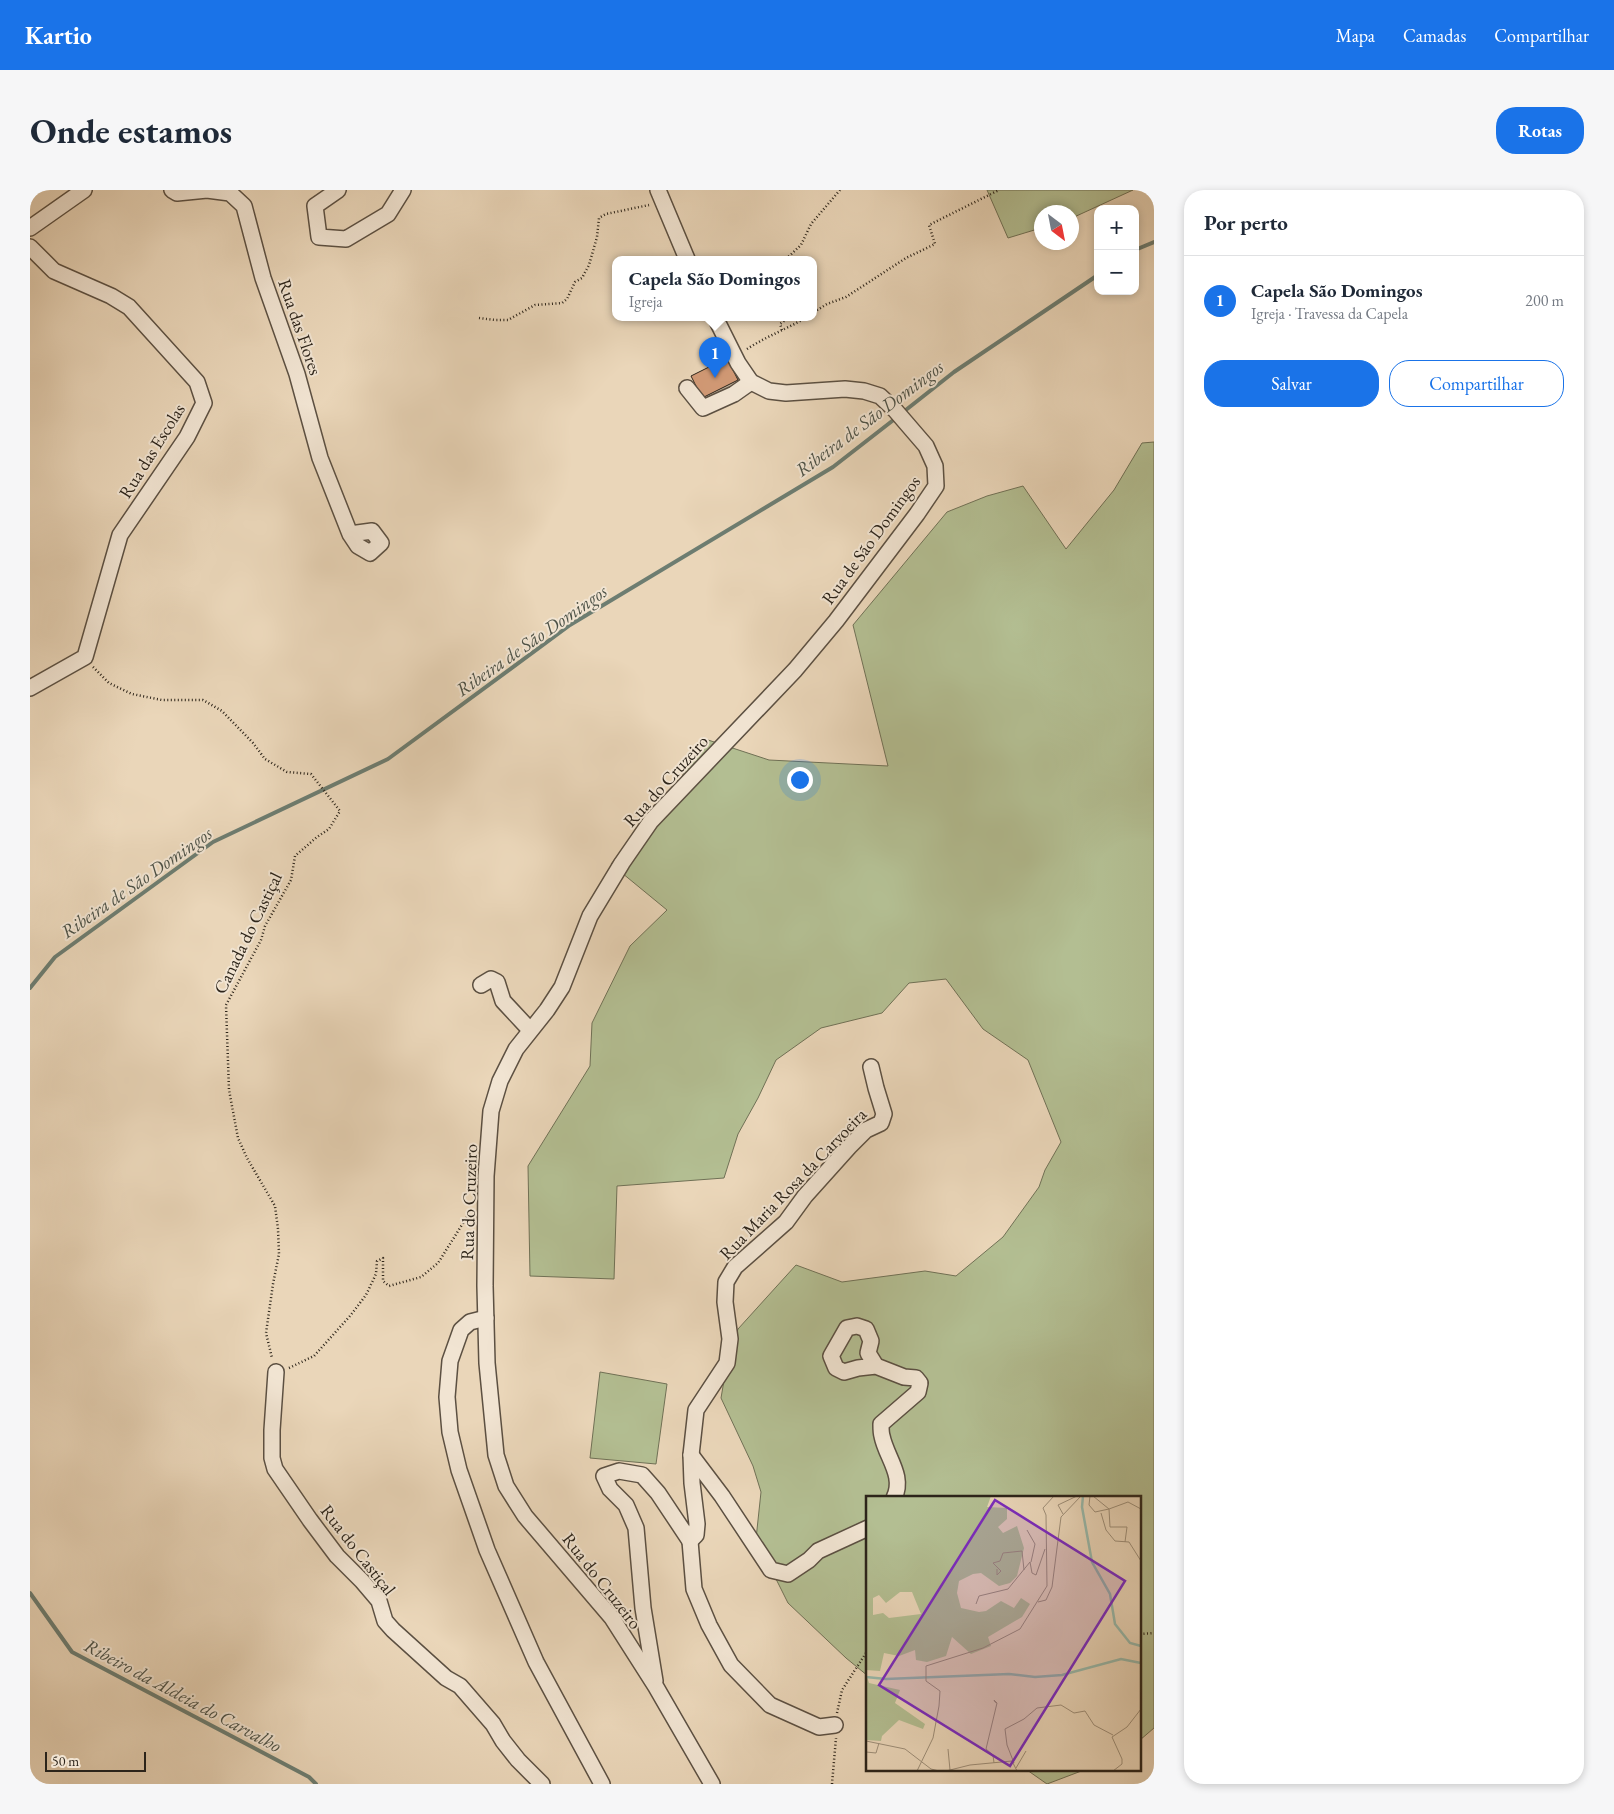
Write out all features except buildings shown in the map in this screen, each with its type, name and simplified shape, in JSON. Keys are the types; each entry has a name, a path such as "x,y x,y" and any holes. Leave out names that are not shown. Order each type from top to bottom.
{"street":[{"path":"30,228 84,190"},
{"name":"Rua das Flores","path":"172,190 177,193 207,190 230,192 244,206 263,278 297,374 320,458 350,534"},
{"path":"338,190 315,206 319,237 346,239 388,214 404,190"},
{"path":"660,196 686,256"},
{"name":"Rua das Escolas","path":"30,247 54,271 111,296 129,307 197,382 204,403 187,437 120,535 85,657"},
{"path":"687,388 703,408 734,394 751,382 717,321"},
{"name":"Rua de São Domingos","path":"727,740 795,670 836,622 936,486 935,466 926,446 895,410 880,396 864,391 845,389 786,393 768,391 751,382"},
{"path":"30,688 85,657"},
{"name":"Rua do Cruzeiro","path":"712,1784 656,1687 612,1618 526,1516 506,1486 496,1455 487,1363 486,1198 491,1112 500,1081 516,1049 547,1010 562,987 590,916 622,863 651,821 727,740"},
{"path":"481,985 491,979 497,982 503,1001 530,1030"},
{"name":"Rua Maria Rosa da Carvoeira","path":"690,1541 696,1535 697,1524 691,1454 696,1410 727,1363 730,1339 725,1302 726,1282 735,1267 786,1222 805,1196 849,1147 866,1130 881,1123 884,1114 871,1067"},
{"path":"486,1318 470,1322 461,1330 450,1361 447,1397 450,1432 459,1470 487,1550 536,1662 602,1784"},
{"path":"876,1366 904,1376 916,1378 920,1383 918,1392 881,1424 881,1436 896,1468 898,1490 895,1496"},
{"name":"Rua do Castiçal","path":"275,1368 272,1458 275,1469 337,1556 379,1601 385,1621 392,1630 446,1678 460,1686 493,1724 502,1741 542,1784"},
{"path":"691,1454 722,1496 771,1570 788,1574 809,1560 818,1550 866,1529"},
{"path":"656,1687 643,1608 636,1528 626,1505 610,1489 604,1476 619,1470 642,1476 658,1492 690,1541 694,1589 708,1625 731,1665 770,1705 819,1728 835,1725"}],"path":[{"path":"789,256 801,245 811,224 840,190"},
{"path":"817,310 846,297 906,258 935,244 929,225 1000,190"},
{"path":"479,318 508,320 535,305 562,303 567,299 575,282 582,278 589,265 597,237 599,218 660,196"},
{"path":"782,330 780,324 784,321"},
{"path":"735,356 766,336 799,321"},
{"name":"Canada do Castiçal","path":"85,657 109,683 132,694 162,700 203,700 222,711 253,743 265,759 287,772 311,774 321,784 340,811 328,829 295,856 291,880 265,926 261,940 226,1005 229,1090 238,1138 247,1158 275,1206 278,1228 279,1254 266,1333 275,1368"},
{"path":"275,1368 294,1366 314,1356 366,1295 376,1274 377,1261 383,1258 383,1281 389,1286 420,1276 438,1262 476,1201 486,1198"},
{"path":"832,1784 837,1734 835,1725 842,1690 866,1653"}],"green space":[{"path":"987,190 1133,190 1100,205 1094,205 1094,208 1079,215 1079,205 1034,205 1034,230 1008,238"},
{"path":"1154,442 1154,1728 1142,1738 1142,1496 866,1496 866,1674 788,1603 756,1539 761,1492 753,1466 721,1398 726,1369 738,1329 796,1265 842,1282 925,1271 956,1276 1003,1237 1039,1187 1045,1170 1061,1142 1028,1060 983,1029 946,979 909,983 882,1013 821,1028 776,1060 738,1134 724,1178 617,1186 614,1279 530,1276 528,1166 590,1066 592,1023 630,946 667,910 611,864 674,792 702,738 769,760 888,766 853,625 947,512 987,496 1023,486 1066,549 1114,490 1142,443"},
{"path":"600,1372 667,1384 656,1464 590,1458"},
{"path":"1030,1772 1079,1772 1047,1784"}],"waterway":[{"name":"Ribeira de São Domingos","path":"1139,248 1154,242"},
{"name":"Ribeira de São Domingos","path":"902,413 954,372 1094,278"},
{"name":"Ribeira de São Domingos","path":"30,988 55,957 213,842 388,759 570,625 833,467 896,418"},
{"name":"Ribeiro da Aldeia do Carvalho","path":"30,1593 72,1652 309,1777 316,1784"}],"place":[{"name":"Capela São Domingos","path":"715,378"}]}
